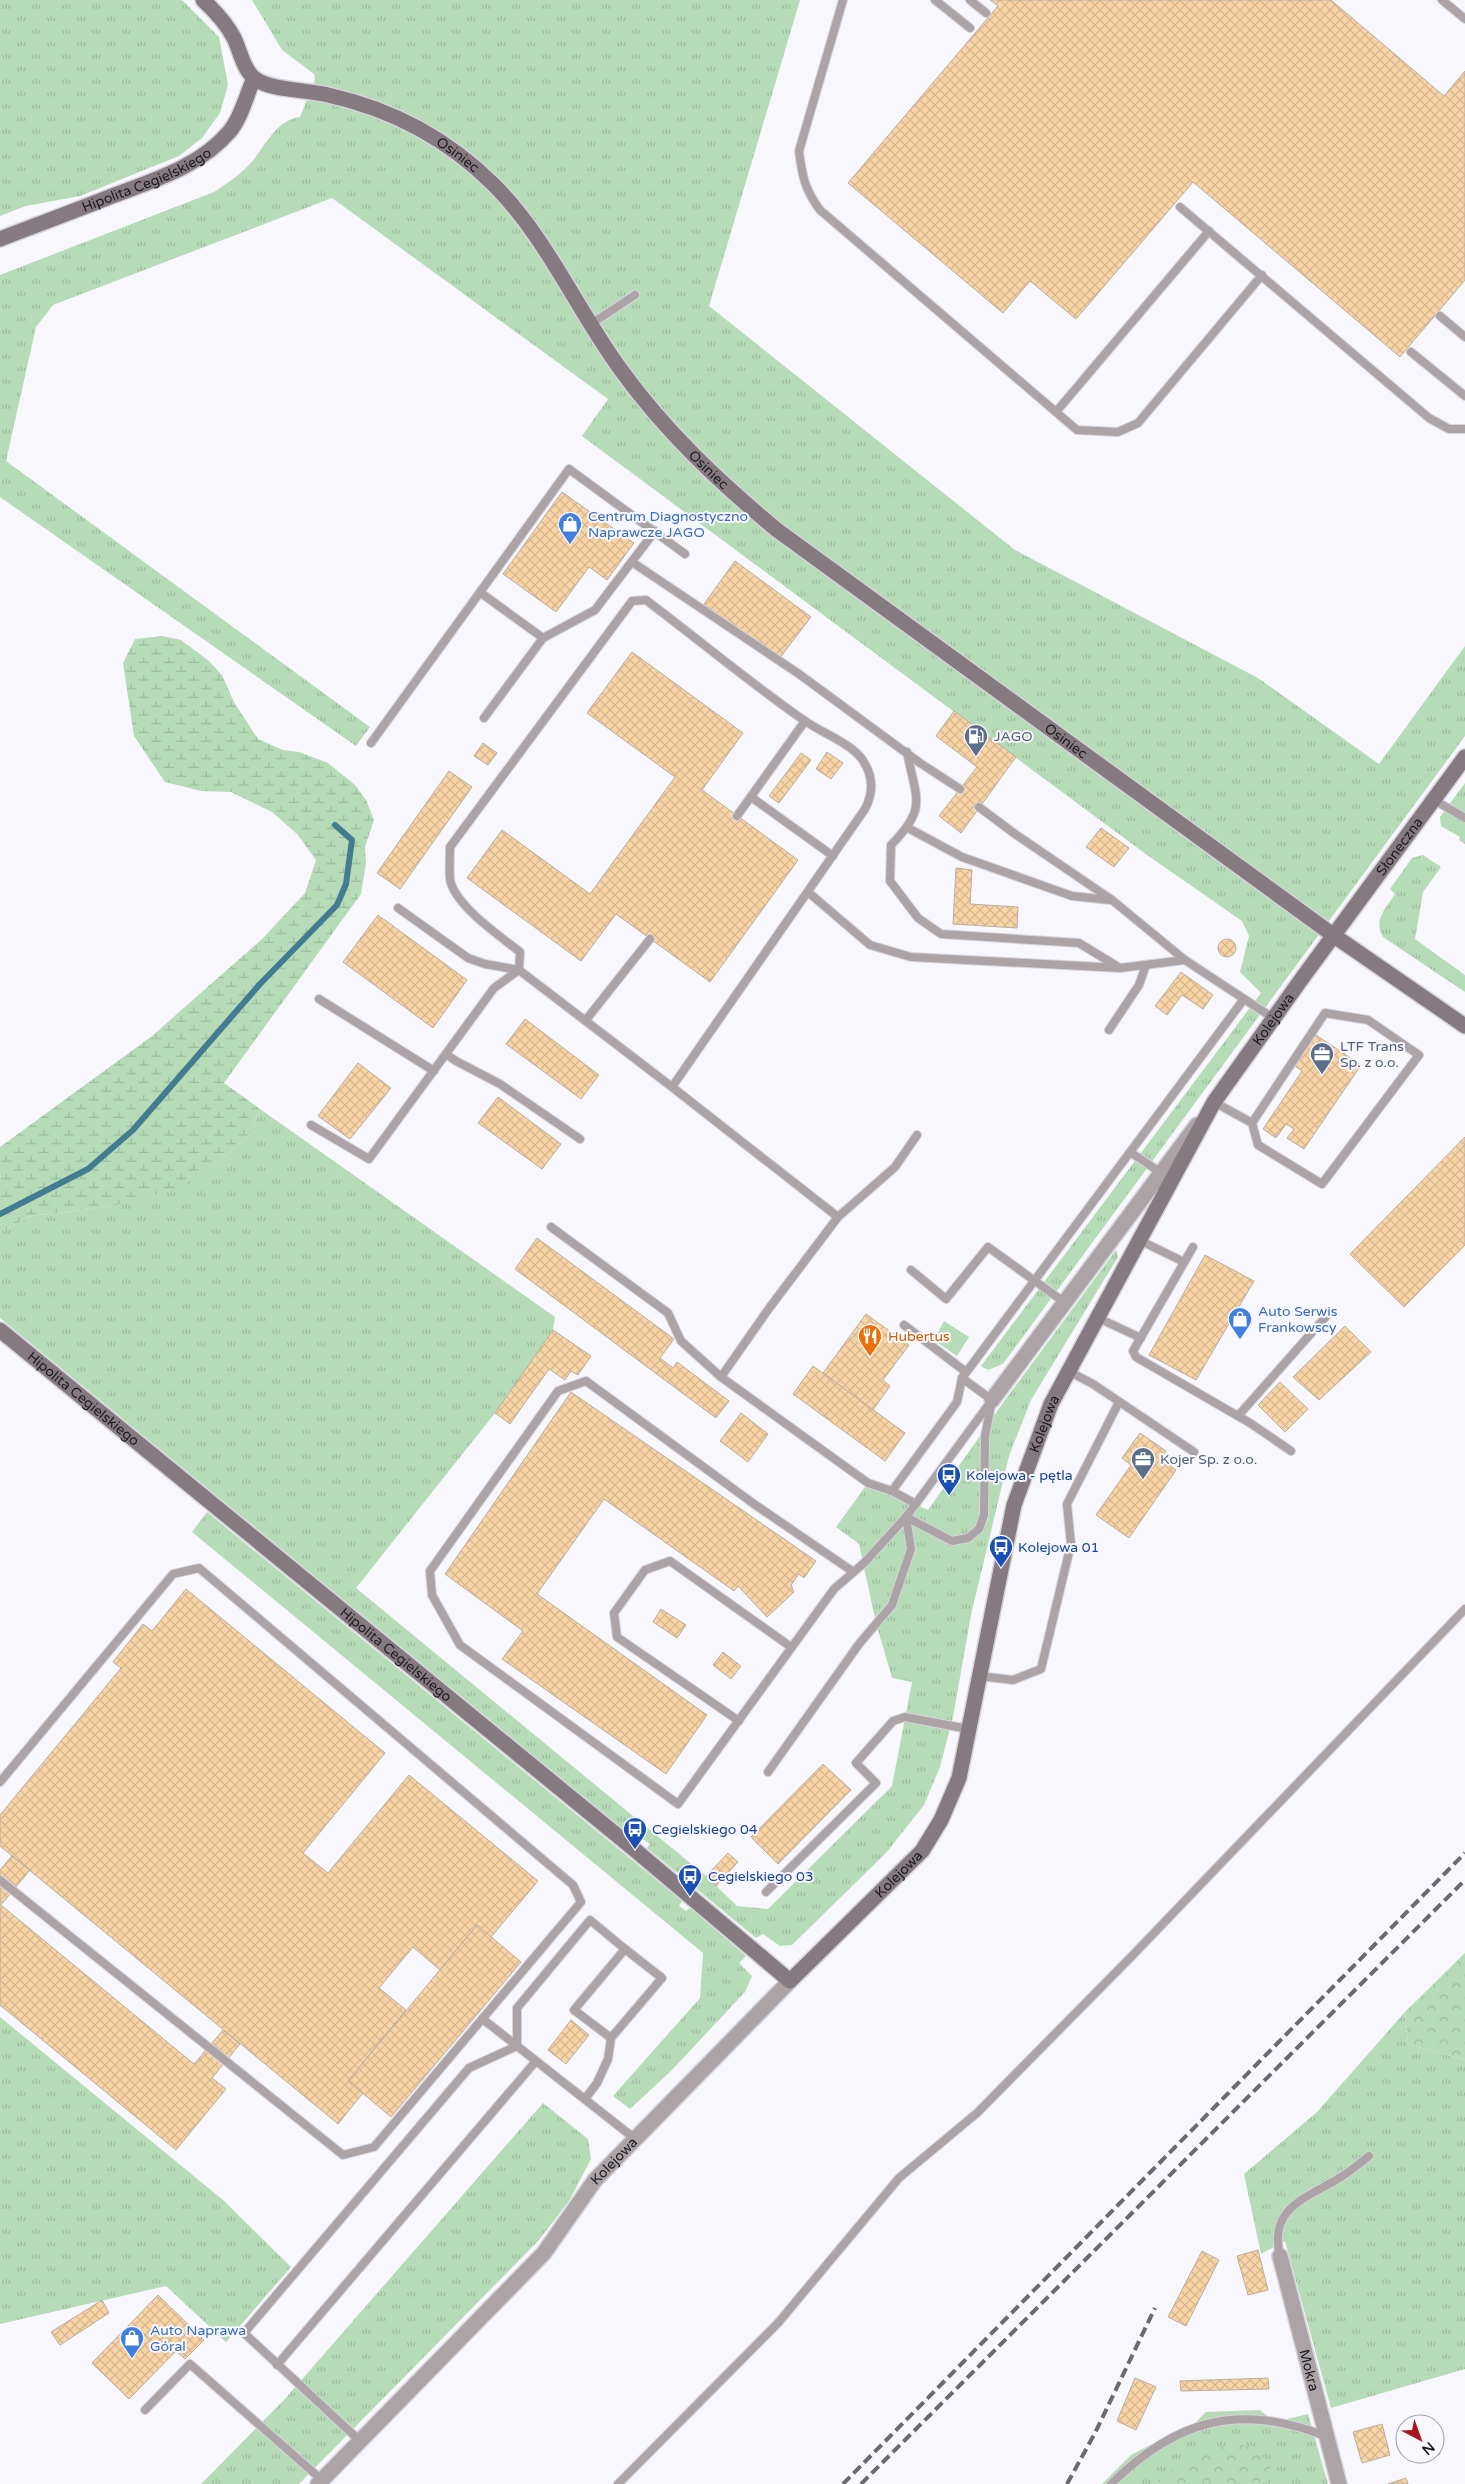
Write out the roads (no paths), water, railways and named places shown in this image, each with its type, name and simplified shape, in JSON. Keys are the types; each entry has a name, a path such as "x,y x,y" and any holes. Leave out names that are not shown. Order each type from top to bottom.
{"street":[{"path":"203,0 223,20 254,78"},
{"name":"Hipolita Cegielskiego","path":"0,239 161,177 202,156 217,145 231,129 240,113 254,78"},
{"name":"Osiniec","path":"254,78 271,86 306,90 348,99 389,113 420,128 450,148 496,186 515,209 620,369 675,436 734,494 777,530 1333,935 1465,1026"},
{"name":"Słoneczna","path":"1333,935 1465,757"},
{"name":"Kolejowa","path":"992,1400 1214,1102 1333,935"},
{"name":"Kolejowa","path":"320,2482 544,2253 595,2180 634,2138 922,1851 941,1820 960,1778 968,1729 1014,1505 1044,1419 1096,1317 1214,1102"},
{"name":"Hipolita Cegielskiego","path":"0,1330 634,1850 790,1981"},
{"name":"Mokra","path":"1280,2256 1339,2484"}],"lane":[{"path":"843,0 799,151 802,173 808,194 820,210 1077,430 1118,432 1138,423 1262,275"},
{"path":"936,0 970,28"},
{"path":"970,0 986,13"},
{"path":"1442,0 1465,20"},
{"path":"1180,207 1429,418 1448,429 1465,430"},
{"path":"1056,412 1209,231"},
{"path":"591,324 635,296"},
{"path":"1440,316 1465,336"},
{"path":"1411,352 1465,396"},
{"path":"371,743 569,469 685,554"},
{"path":"484,718 543,638 595,610 655,531"},
{"path":"632,562 799,674 920,763 960,789"},
{"path":"481,593 543,638"},
{"path":"311,1125 369,1159 494,988 518,970 520,952 474,914 459,898 450,880 450,847 632,601 646,600 805,721 857,753 868,771 872,784 871,798 865,809 672,1087"},
{"path":"737,816 805,721"},
{"path":"907,752 918,808 908,828 891,845 890,881 918,918 941,934 1079,943 1120,968"},
{"path":"751,797 833,856"},
{"path":"1434,800 1465,818"},
{"path":"979,807 1112,900 1185,960 1273,1018"},
{"path":"908,828 962,857 1072,896 1112,900"},
{"path":"808,892 870,945 911,957 1120,968 1185,960"},
{"path":"398,908 468,958 485,964 518,970 586,1020 838,1218"},
{"path":"586,1020 650,938"},
{"path":"1109,1030 1139,985 1146,965"},
{"path":"319,999 434,1070"},
{"path":"892,1491 956,1402 964,1375 1244,999"},
{"path":"1214,1102 1252,1123 1258,1145 1322,1184 1419,1055 1368,1020 1325,1013 1252,1123"},
{"path":"446,1054 500,1084 580,1139"},
{"path":"722,1377 770,1307 838,1218 896,1167 918,1135"},
{"path":"1130,1152 1160,1172"},
{"path":"551,1227 668,1313 681,1341 722,1377 868,1482 892,1491 916,1504"},
{"path":"1139,1240 1184,1262"},
{"path":"911,1270 946,1299 988,1246 1064,1302"},
{"path":"1193,1247 1133,1351 1136,1357 1238,1416 1291,1451"},
{"path":"1238,1416 1330,1312"},
{"path":"1096,1317 1141,1338"},
{"path":"904,1325 992,1400"},
{"path":"1068,1371 1119,1402 1194,1452"},
{"path":"852,1571 754,1504 586,1381 558,1391 430,1571 432,1595 460,1645 678,1804 834,1589 852,1571 864,1563 906,1517"},
{"name":"Kolejowa","path":"992,1400 985,1436 984,1515 979,1529 968,1538 952,1541 906,1517 992,1400"},
{"path":"979,1676 1013,1680 1041,1670 1071,1544 1067,1504 1119,1402"},
{"path":"768,1772 859,1644 892,1605 911,1549 906,1517"},
{"path":"739,1722 617,1637 614,1613 645,1570 670,1561 791,1647"},
{"path":"0,1782 172,1574 199,1568 574,1885 581,1902 484,2020 374,2147 343,2155 0,1880"},
{"path":"618,2484 778,2323 899,2178 984,2106 1131,1957 1465,1609"},
{"path":"766,1892 876,1783 856,1763 894,1721 905,1717 968,1729"},
{"path":"517,2046 517,2008 590,1920 662,1978 611,2038 608,2059 597,2083 585,2099"},
{"path":"611,2038 574,2010 625,1949"},
{"path":"484,2020 634,2138"},
{"path":"360,2441 244,2333 469,2068 517,2046"},
{"path":"277,2365 536,2061"},
{"path":"1280,2256 1278,2229 1284,2215 1309,2194 1342,2176 1369,2156"},
{"path":"145,2410 190,2364 320,2482"},
{"path":"1111,2484 1136,2460 1166,2439 1207,2422 1262,2419 1305,2428 1326,2436"}],"waterway":[{"path":"0,1214 88,1169 133,1130 260,984 337,905 346,884 352,840 335,825"}],"railway":[{"path":"843,2484 1465,1853"},
{"path":"861,2484 1465,1880"},
{"path":"1067,2484 1095,2433 1155,2308"}],"place":[{"name":"Centrum Diagnostyczno Naprawcze JAGO","path":"570,545"},
{"name":"JAGO","path":"976,757"},
{"name":"LTF Trans Sp. z o.o.","path":"1322,1075"},
{"name":"Auto Serwis Frankowscy","path":"1240,1340"},
{"name":"Hubertus","path":"870,1357"},
{"name":"Kojer Sp. z o.o.","path":"1143,1480"},
{"name":"Kolejowa - pętla","path":"949,1496"},
{"name":"Kolejowa 01","path":"1001,1568"},
{"name":"Cegielskiego 04","path":"635,1850"},
{"name":"Cegielskiego 03","path":"690,1897"},
{"name":"Auto Naprawa Góral","path":"132,2359"}]}
